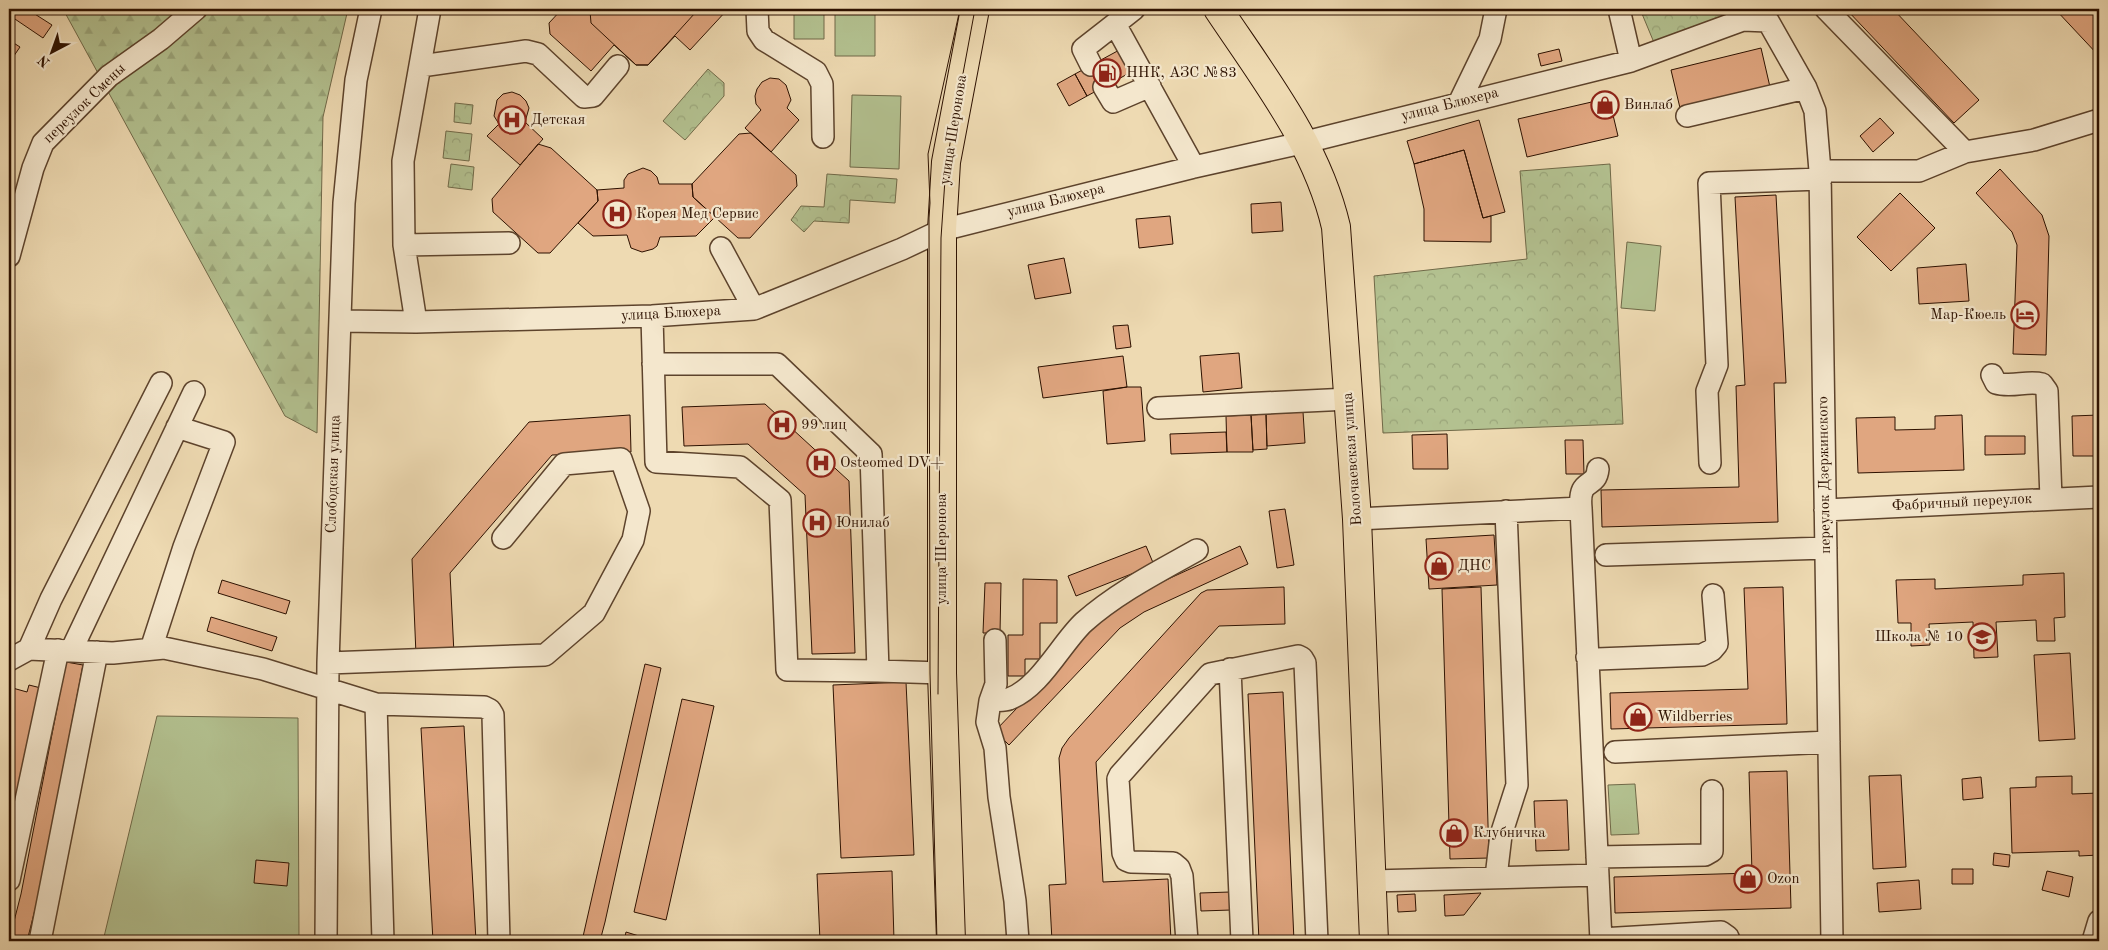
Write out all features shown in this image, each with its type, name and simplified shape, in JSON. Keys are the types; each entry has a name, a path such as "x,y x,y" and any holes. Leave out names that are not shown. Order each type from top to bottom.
{"main road":[{"name":"улица Шеронова","path":"951,941 942,673 942,230 946,162 975,9"},
{"name":"Волочаевская улица","path":"1218,9 1306,142 1323,181 1336,227 1357,518 1374,941"}],"street":[{"name":"переулок Смены","path":"9,256 33,168 43,142 109,76 161,40 196,9"},
{"name":"Слободская улица","path":"326,941 327,690 344,203 356,80 371,9"},
{"path":"416,322 404,245 403,160 430,9"},
{"path":"757,9 758,31 764,40 816,72 822,84 823,137"},
{"path":"1091,65 1083,49 1134,9"},
{"path":"1459,103 1490,39 1496,9"},
{"path":"1618,9 1631,61"},
{"path":"1826,9 1965,152"},
{"name":"улица Блюхера","path":"340,321 416,322 652,316 754,309 902,249 942,230 1631,61 1743,20 1772,15"},
{"name":"переулок Дзержинского","path":"1772,15 1815,111 1821,175 1832,941"},
{"path":"1116,24 1194,167"},
{"path":"420,66 526,51 538,54 584,97 593,96 618,66"},
{"path":"1104,87 1111,100 1116,102 1150,86"},
{"path":"1687,116 1806,88"},
{"path":"1710,463 1707,391 1717,365 1709,183 1821,175 1918,171 1965,152 2034,140 2099,120"},
{"path":"404,245 509,243"},
{"path":"720,248 754,309"},
{"path":"652,316 656,462 740,468 780,500 787,670 942,673"},
{"path":"653,364 777,364 871,454 878,671"},
{"path":"1992,375 1996,383 2006,386 2034,382 2042,384 2046,391 2051,499"},
{"path":"29,649 51,599 161,384"},
{"path":"9,880 65,651 194,392"},
{"path":"1158,408 1349,398"},
{"path":"151,649 184,547 224,442 177,427"},
{"path":"328,663 545,655 594,613 633,540 639,511 621,459 564,464 502,538"},
{"path":"1598,469 1594,480 1581,490 1580,508 1601,940 1721,932 1728,937 1729,941"},
{"name":"Фабричный переулок","path":"1825,510 2099,497"},
{"path":"1357,518 1580,508"},
{"path":"1496,877 1501,834 1517,785 1506,511"},
{"path":"1606,555 1826,548"},
{"path":"990,701 1010,698 1028,687 1057,657 1083,624 1121,593 1198,550"},
{"path":"1587,657 1597,659 1702,655 1712,650 1717,644 1712,595"},
{"path":"995,640 996,684 990,701 987,722 995,748 999,797 1015,901 1018,941"},
{"path":"9,660 29,649 112,653 164,648 263,669 376,704 484,707 490,710 493,715 499,941"},
{"path":"40,941 97,652"},
{"path":"1186,941 1182,876 1179,868 1173,863 1131,862 1126,860 1123,853 1118,779 1122,772 1206,677 1213,672 1298,656 1305,663 1317,941"},
{"path":"1230,669 1242,941"},
{"path":"376,704 383,941"},
{"path":"1615,752 1829,742"},
{"path":"1372,881 1496,877 1705,855 1712,851 1712,791"},
{"path":"2093,941 2099,921"}],"green space":[{"path":"63,9 348,9 323,117 317,433 285,416"},
{"path":"794,9 824,9 824,39 794,39"},
{"path":"835,9 875,9 875,56 835,56"},
{"path":"1640,9 1769,9 1758,20 1655,45"},
{"path":"708,69 724,83 724,96 685,140 663,121"},
{"path":"852,95 901,96 899,169 850,167"},
{"path":"455,103 473,105 471,124 454,122"},
{"path":"446,131 472,134 469,161 443,158"},
{"path":"451,164 474,167 472,190 448,187"},
{"path":"1610,164 1623,424 1383,433 1374,276 1527,259 1520,171"},
{"path":"827,174 897,179 895,203 850,200 849,223 814,221 804,232 791,220 801,206 824,207"},
{"path":"1627,242 1661,246 1655,311 1621,308"},
{"path":"157,716 298,718 299,941 103,941"},
{"path":"1635,784 1639,834 1611,835 1608,785"}],"building":[{"path":"9,9 27,9 52,25 43,38 9,15"},
{"path":"562,9 727,10 690,50 675,36 648,65 636,65 614,45 591,71 550,34 549,23"},
{"path":"592,9 695,9 695,13 648,65 636,65 591,23 590,11"},
{"path":"1846,9 1893,9 1979,100 1954,123"},
{"path":"2055,9 2099,9 2099,56"},
{"path":"9,40 20,47 9,63"},
{"path":"1123,48 1135,70 1087,96 1075,74"},
{"path":"1761,48 1770,87 1680,108 1671,70"},
{"path":"1559,49 1562,61 1541,66 1538,54"},
{"path":"1075,74 1087,96 1069,106 1057,84"},
{"path":"770,78 779,79 786,85 791,100 787,108 799,120 771,152 745,128 761,110 756,104 755,96 757,89 762,82"},
{"path":"512,92 520,95 526,101 529,108 525,122 543,139 520,165 487,136 499,124 494,116 497,100 503,94"},
{"path":"1609,98 1618,136 1527,157 1518,119"},
{"path":"1880,118 1894,133 1873,152 1860,136"},
{"path":"1479,120 1505,212 1483,218 1464,150 1414,164 1407,141"},
{"path":"751,133 796,175 797,186 750,238 738,238 693,197 692,184 739,134"},
{"path":"538,144 551,148 597,190 598,201 550,253 538,253 493,212 492,199"},
{"path":"1464,150 1483,218 1491,216 1491,242 1424,241 1424,209 1414,164"},
{"path":"643,168 651,171 657,177 659,184 692,184 693,197 715,217 696,236 660,237 657,246 642,252 631,248 627,235 593,236 578,223 598,201 597,190 624,188 624,180 628,174"},
{"path":"2000,169 2042,215 2049,236 2046,355 2013,354 2017,245 2012,232 1976,193"},
{"path":"1900,193 1935,228 1891,271 1857,237"},
{"path":"9,194 20,199 9,228"},
{"path":"1776,195 1786,383 1774,383 1778,522 1602,527 1601,490 1739,487 1736,386 1745,385 1735,197"},
{"path":"1281,202 1283,231 1252,233 1251,204"},
{"path":"1170,216 1173,244 1139,248 1136,219"},
{"path":"1064,258 1071,293 1035,299 1028,265"},
{"path":"1966,264 1969,301 1919,304 1917,268"},
{"path":"1128,325 1131,347 1116,349 1113,326"},
{"path":"1239,353 1242,388 1203,392 1200,356"},
{"path":"1123,356 1127,387 1043,398 1038,367"},
{"path":"1141,387 1145,441 1107,444 1103,391"},
{"path":"765,404 849,481 855,653 812,654 805,495 748,444 684,446 682,407"},
{"path":"1303,412 1305,443 1267,446 1266,414"},
{"path":"1266,414 1267,449 1253,450 1251,415"},
{"path":"630,415 631,452 552,455 450,573 454,654 416,655 412,559 529,422"},
{"path":"1251,415 1253,452 1227,452 1226,416"},
{"path":"1962,415 1964,470 1858,473 1856,418 1895,417 1895,430 1935,429 1935,416"},
{"path":"2099,415 2099,456 2073,456 2072,416"},
{"path":"1226,432 1227,452 1171,454 1170,434"},
{"path":"1447,434 1448,469 1413,469 1412,435"},
{"path":"1985,436 2025,436 2025,454 1985,455"},
{"path":"1565,440 1583,440 1584,474 1566,474"},
{"path":"1285,509 1294,565 1277,568 1269,511"},
{"path":"1494,535 1497,585 1429,589 1426,539"},
{"path":"1146,546 1154,565 1076,596 1068,576"},
{"path":"1240,546 1248,564 1144,612 1120,628 1009,745 995,731 1108,613 1131,596"},
{"path":"2064,573 2065,617 2054,618 2055,641 2037,641 2036,620 1996,622 1998,657 1974,658 1973,622 1929,624 1930,645 1911,646 1911,623 1898,623 1896,580 1935,579 1935,589 2023,585 2023,575"},
{"path":"1023,579 1057,580 1057,623 1040,623 1040,659 1025,659 1025,676 1008,676 1008,635 1023,635"},
{"path":"222,580 290,601 286,614 218,593"},
{"path":"985,583 1001,583 1000,633 983,633"},
{"path":"1284,587 1285,624 1219,626 1096,762 1103,882 1168,879 1171,941 1052,941 1049,885 1066,884 1059,758 1062,748 1201,593 1207,590"},
{"path":"1481,587 1489,858 1450,859 1442,589"},
{"path":"1783,587 1787,724 1611,729 1610,693 1748,689 1744,588"},
{"path":"211,617 277,637 272,651 207,631"},
{"path":"2070,653 2075,739 2039,741 2034,655"},
{"path":"66,662 83,665 38,898 27,941 9,941 21,894"},
{"path":"645,664 661,668 605,922 600,941 582,941"},
{"path":"906,682 914,855 841,858 833,685"},
{"path":"29,685 45,689 9,824 9,687 27,692"},
{"path":"1283,692 1294,941 1259,941 1248,694"},
{"path":"682,699 714,706 666,920 634,912"},
{"path":"464,726 476,941 433,941 421,728"},
{"path":"1787,771 1791,908 1615,913 1614,877 1752,873 1749,772"},
{"path":"1901,775 1906,867 1873,869 1869,776"},
{"path":"2072,776 2072,794 2099,793 2099,855 2079,856 2079,851 2012,853 2010,788 2036,787 2036,777"},
{"path":"1981,777 1983,798 1963,800 1962,779"},
{"path":"1567,800 1569,850 1536,851 1534,801"},
{"path":"1994,853 2010,855 2009,867 1993,865"},
{"path":"256,860 289,863 287,886 254,883"},
{"path":"1952,869 1973,869 1973,884 1952,884"},
{"path":"892,871 894,941 820,941 817,874"},
{"path":"2047,871 2073,877 2069,897 2042,890"},
{"path":"1919,880 1921,909 1879,912 1877,883"},
{"path":"1230,892 1231,910 1201,911 1200,893"},
{"path":"1481,893 1464,915 1445,916 1444,895"},
{"path":"1415,894 1416,911 1398,912 1397,895"},
{"path":"626,932 655,941 624,941"},
{"path":"1537,936 1549,941 1525,941"},
{"path":"1491,937 1501,941 1482,941"},
{"path":"2039,939 2039,941 1877,941"}],"tram line":[{"path":"937,941 930,673 930,203 928,154 960,9"},
{"path":"938,694 941,238 946,165 975,9"}],"place":[{"name":"ННК, АЗС №83","path":"1107,73"},
{"name":"Винлаб","path":"1605,105"},
{"name":"Детская","path":"512,120"},
{"name":"Корея Мед Сервис","path":"617,214"},
{"name":"Мар-Кюель","path":"2025,315"},
{"name":"99 лиц","path":"782,425"},
{"name":"Osteomed DV+","path":"821,463"},
{"name":"Юнилаб","path":"817,523"},
{"name":"ДНС","path":"1439,566"},
{"name":"Школа № 10","path":"1982,637"},
{"name":"Wildberries","path":"1638,717"},
{"name":"Клубничка","path":"1454,833"},
{"name":"Ozon","path":"1748,879"}]}
